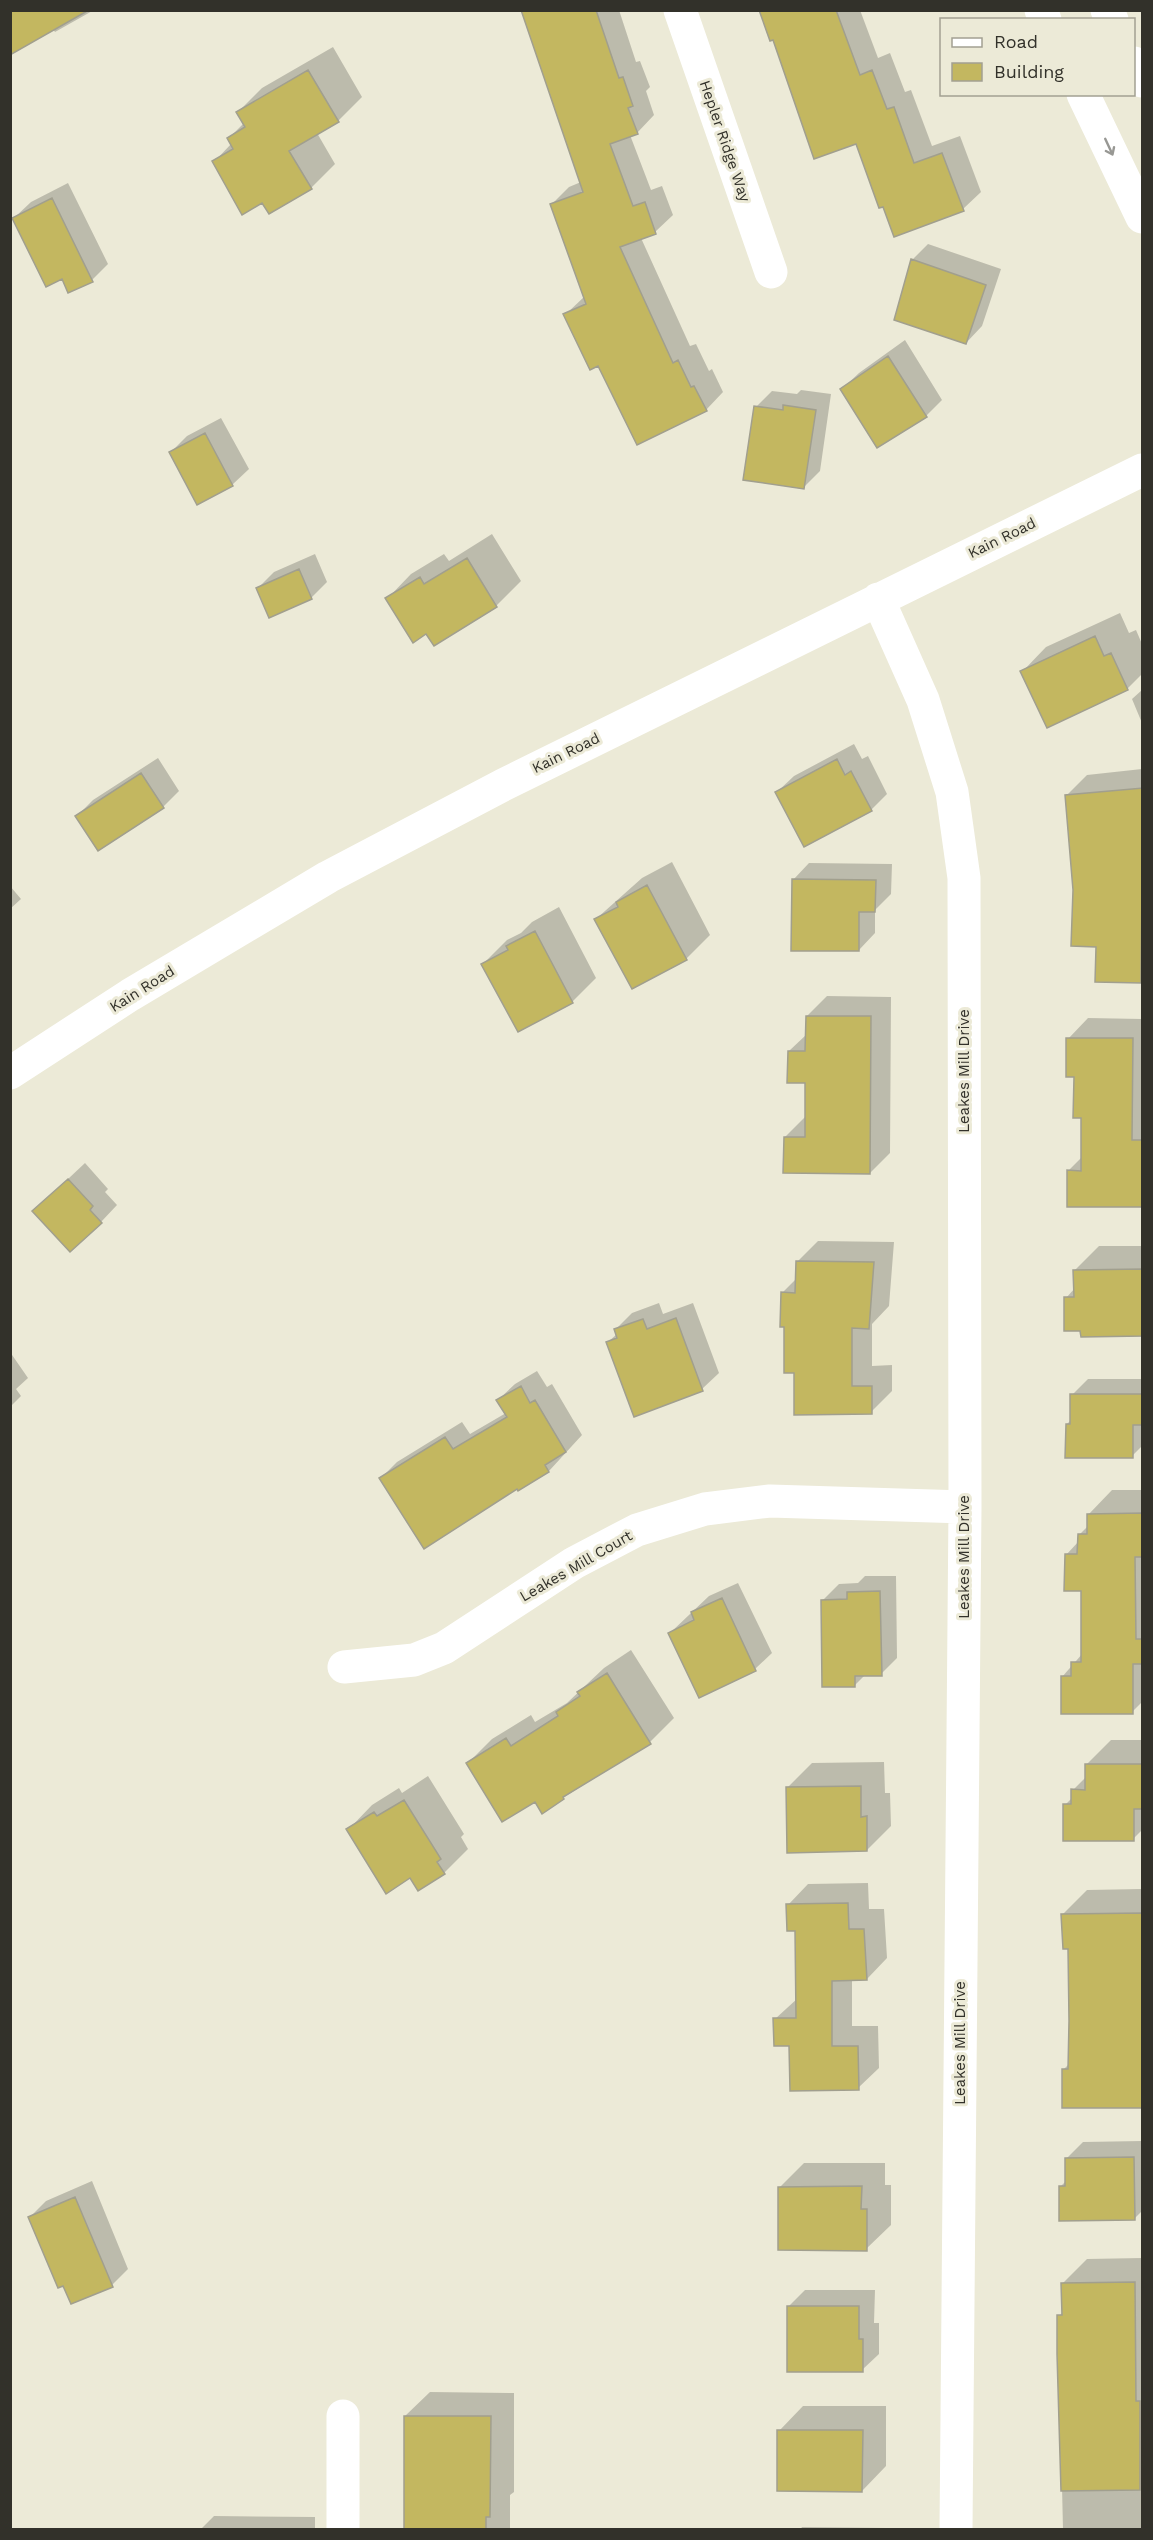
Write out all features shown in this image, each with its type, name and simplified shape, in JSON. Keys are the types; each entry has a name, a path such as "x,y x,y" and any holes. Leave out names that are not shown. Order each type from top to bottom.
{"street":[{"name":"Hepler Ridge Way","path":"680,10 771,272"},
{"path":"1135,65 1143,81"},
{"path":"1084,96 1143,217"},
{"name":"Kain Road","path":"10,1073 207,948 328,877 503,785 1143,470"},
{"name":"Leakes Mill Drive","path":"878,599 923,700 952,792 964,878 965,1506 956,2529"},
{"name":"Leakes Mill Court","path":"344,1667 414,1660 444,1648 574,1563 638,1530 705,1509 770,1501 965,1506"},
{"path":"343,2416 343,2529"}],"building":[{"path":"10,10 89,10 10,55"},
{"path":"521,10 596,10 619,78 623,77 633,106 628,108 638,134 610,144 633,206 645,202 656,234 620,247 673,363 678,360 691,387 694,386 707,411 637,445 598,366 590,370 563,314 586,304 550,204 583,192"},
{"path":"759,10 836,10 860,75 872,70 887,109 894,107 914,163 942,153 964,211 894,237 883,207 879,208 856,144 814,159 773,40 770,41"},
{"path":"308,70 339,122 289,151 312,189 269,214 262,203 242,215 212,161 233,149 227,138 245,127 236,112"},
{"path":"52,198 93,282 68,293 62,279 46,287 12,218"},
{"path":"911,259 986,285 966,344 894,320"},
{"path":"888,356 927,417 877,448 840,389"},
{"path":"783,405 816,410 804,489 743,480 754,406 783,410"},
{"path":"205,433 233,486 197,505 169,452"},
{"path":"467,558 497,607 434,646 426,634 413,643 385,598 420,577 424,584"},
{"path":"299,569 312,599 269,618 256,588"},
{"path":"1095,636 1104,656 1111,653 1128,690 1047,728 1020,671"},
{"path":"837,759 845,775 851,771 872,811 804,847 775,792"},
{"path":"141,773 164,808 98,851 75,816"},
{"path":"1143,788 1141,983 1095,982 1096,947 1071,946 1073,890 1065,795"},
{"path":"792,879 876,880 875,912 859,912 859,951 791,951"},
{"path":"647,885 687,960 632,989 594,919 618,907 616,902"},
{"path":"535,931 573,1003 518,1032 481,964 508,950 506,946"},
{"path":"806,1016 871,1016 870,1174 783,1173 784,1137 805,1137 805,1083 787,1083 788,1051 805,1051"},
{"path":"1066,1038 1133,1038 1132,1140 1143,1140 1143,1207 1067,1207 1067,1170 1081,1171 1081,1118 1073,1118 1074,1077 1066,1077"},
{"path":"68,1179 93,1206 90,1210 102,1223 70,1252 32,1211"},
{"path":"796,1261 874,1262 869,1329 852,1328 852,1386 872,1386 872,1414 794,1415 794,1373 784,1373 784,1327 780,1327 781,1292 795,1293"},
{"path":"1143,1269 1143,1336 1081,1337 1080,1331 1064,1331 1064,1297 1074,1297 1073,1270"},
{"path":"676,1318 703,1391 634,1417 606,1342 617,1338 614,1329 643,1319 647,1329"},
{"path":"521,1386 530,1403 535,1400 566,1452 545,1465 549,1472 518,1491 517,1489 424,1549 379,1478 445,1437 453,1449 507,1417 496,1400"},
{"path":"1070,1394 1143,1394 1143,1425 1133,1425 1133,1458 1065,1458 1066,1424 1070,1424"},
{"path":"1143,1513 1143,1557 1135,1557 1136,1639 1143,1639 1143,1664 1133,1664 1133,1714 1061,1714 1061,1676 1071,1676 1071,1662 1081,1662 1081,1591 1064,1591 1065,1554 1077,1554 1078,1534 1087,1534 1087,1514"},
{"path":"880,1591 882,1676 855,1676 855,1687 822,1687 821,1600 847,1599 847,1592"},
{"path":"722,1598 756,1671 699,1698 668,1633 694,1620 691,1612"},
{"path":"607,1673 651,1744 563,1797 564,1799 542,1814 535,1802 502,1822 466,1763 506,1738 511,1746 558,1716 556,1712 580,1696 577,1692"},
{"path":"1085,1764 1143,1764 1143,1809 1134,1809 1134,1841 1063,1841 1063,1804 1071,1804 1071,1789 1085,1790"},
{"path":"861,1786 861,1817 867,1816 867,1851 787,1853 786,1787"},
{"path":"404,1800 441,1859 437,1862 445,1874 418,1891 410,1878 386,1894 346,1829 374,1812 377,1816"},
{"path":"848,1903 849,1929 864,1929 867,1980 832,1981 832,2046 858,2046 859,2090 790,2091 789,2046 774,2046 773,2018 796,2018 795,1931 787,1931 786,1904"},
{"path":"1143,1913 1143,2108 1062,2108 1062,2069 1068,2069 1069,2021 1068,1949 1063,1949 1061,1914"},
{"path":"1134,2157 1135,2220 1059,2221 1059,2186 1065,2186 1065,2158"},
{"path":"862,2186 861,2209 867,2209 867,2251 778,2250 778,2187"},
{"path":"75,2197 113,2287 71,2304 63,2286 58,2288 28,2217"},
{"path":"1135,2282 1136,2401 1140,2401 1140,2490 1061,2491 1057,2315 1062,2315 1061,2283"},
{"path":"787,2306 859,2306 859,2339 863,2339 863,2372 787,2372"},
{"path":"404,2416 491,2416 490,2517 486,2517 486,2529 404,2529"},
{"path":"777,2430 863,2430 862,2492 777,2491"}]}
